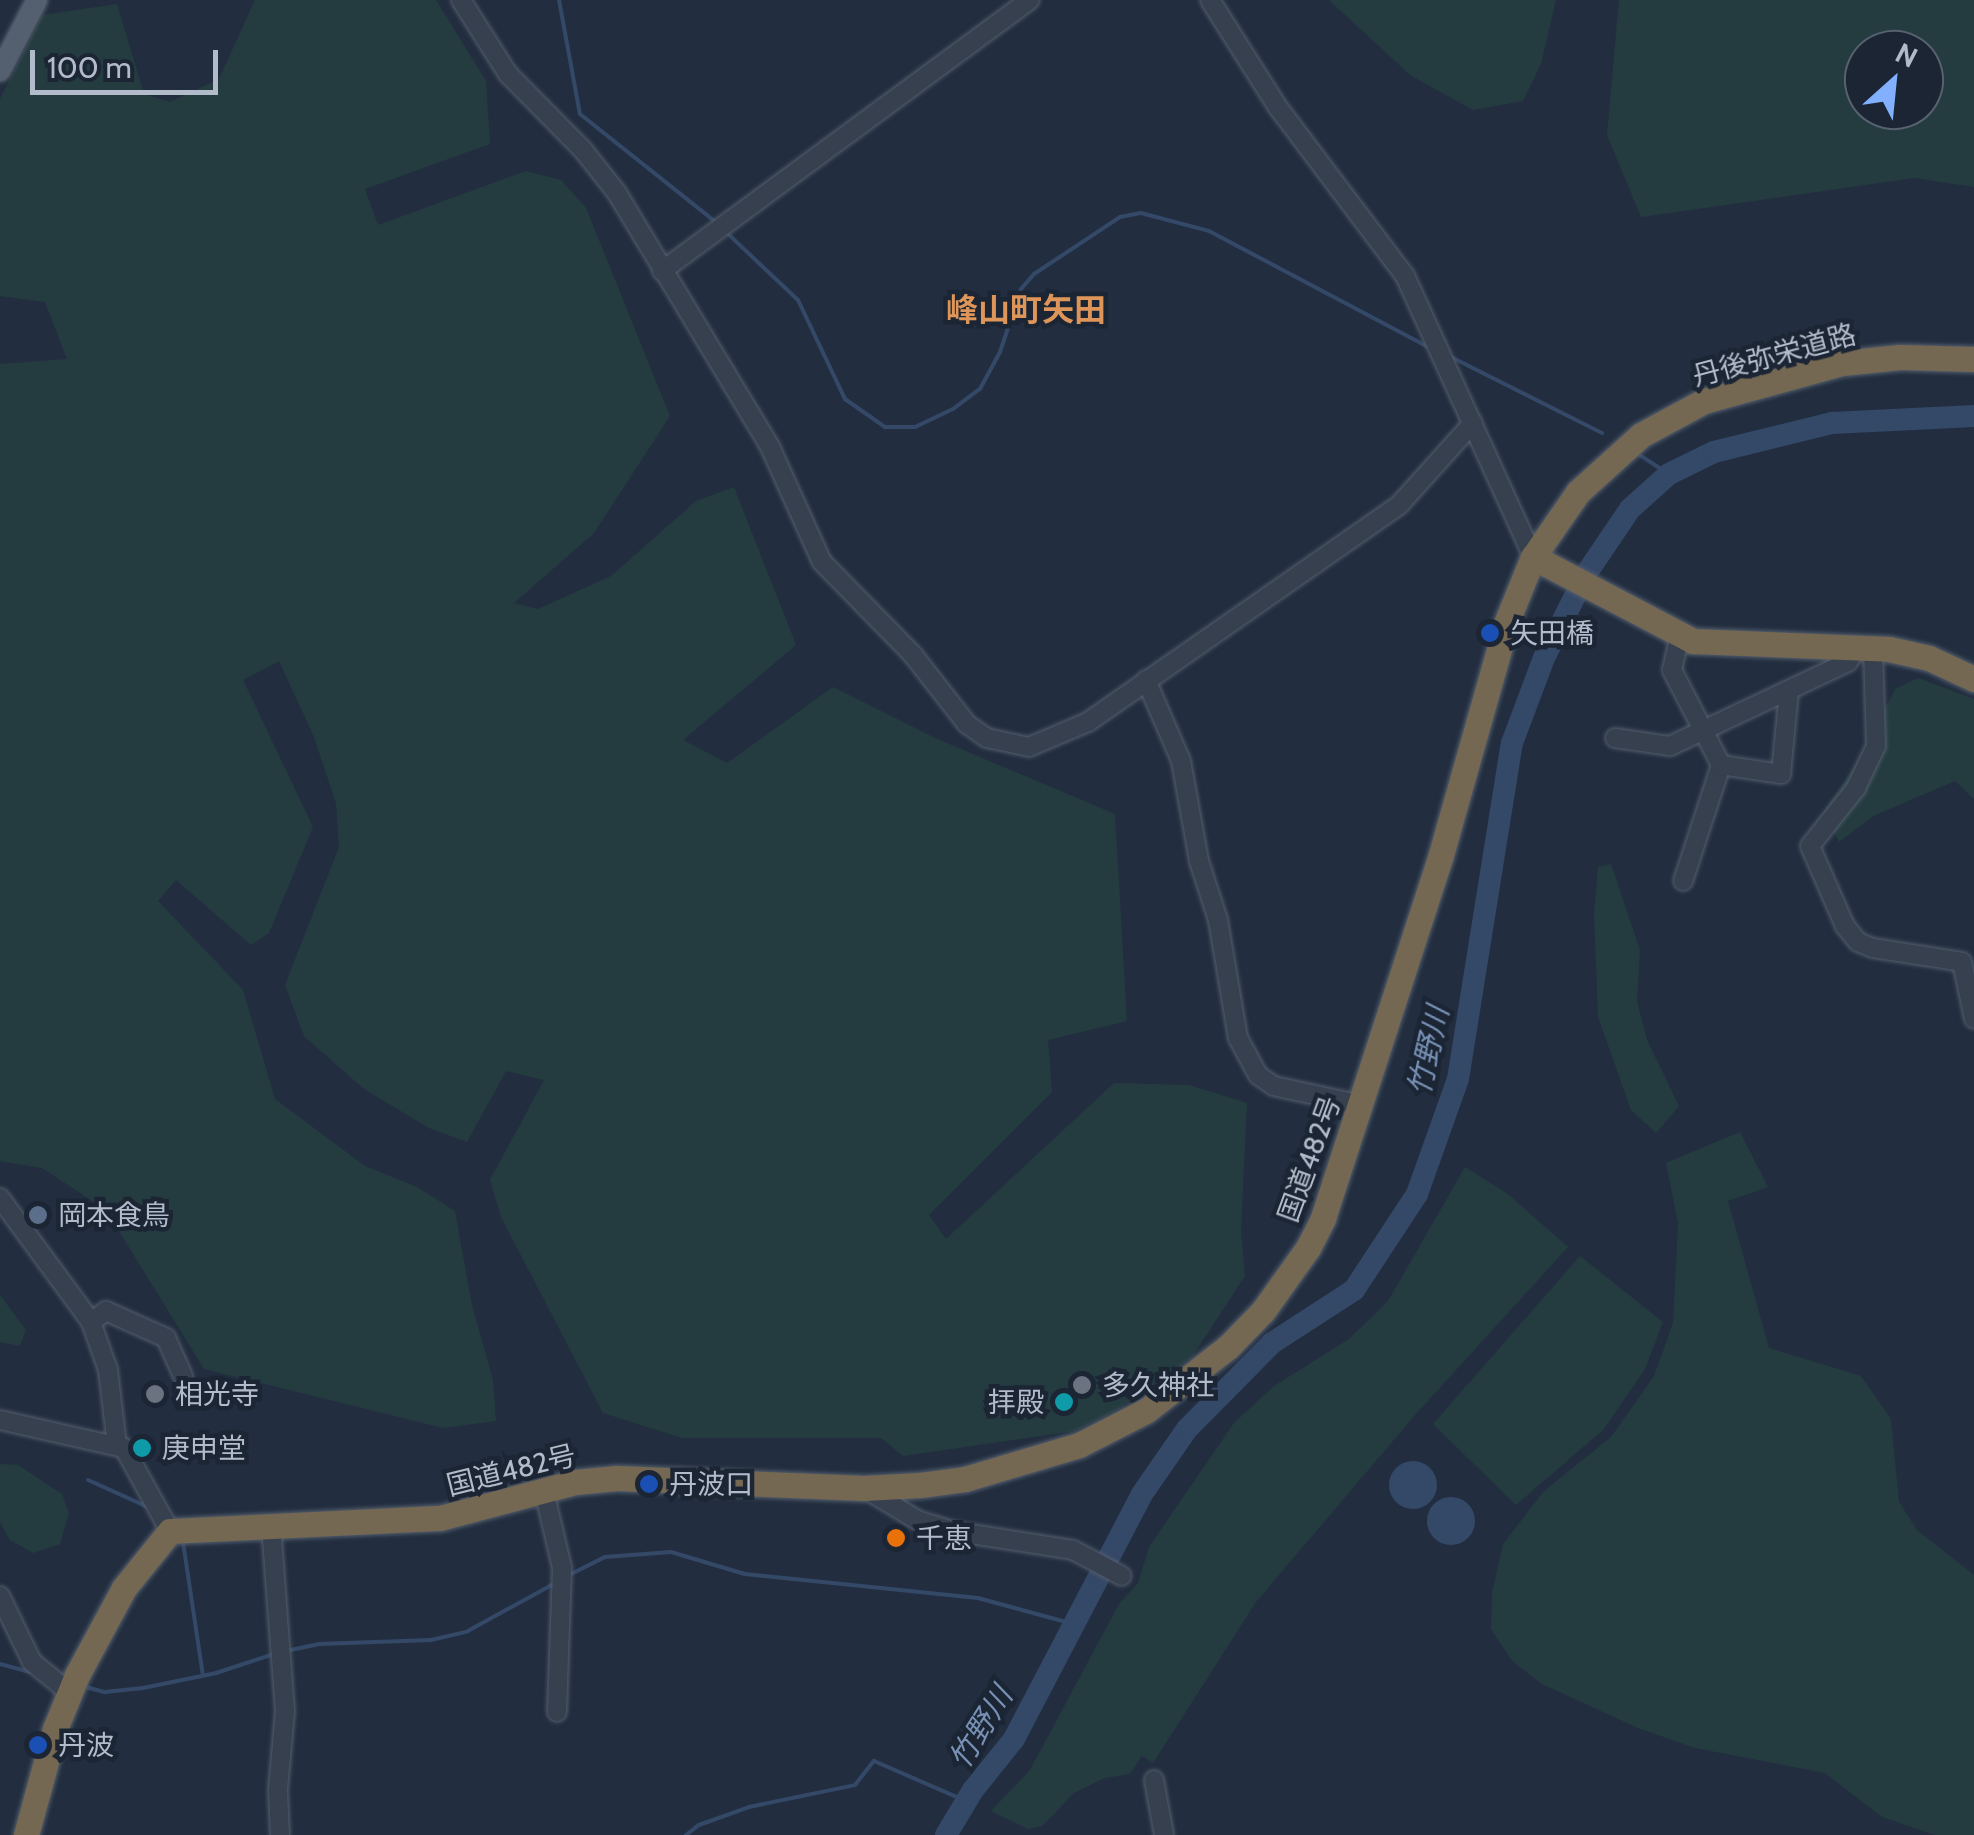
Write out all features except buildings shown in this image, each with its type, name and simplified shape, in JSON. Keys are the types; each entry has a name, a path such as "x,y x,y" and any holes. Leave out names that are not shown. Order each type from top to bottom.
{"highway":[{"name":"丹後弥栄道路","path":"1540,562 1566,508 1598,471 1641,435 1704,401 1842,363 1900,357 1974,359"},
{"path":"1540,562 1680,635 1733,646 1864,648 1929,658 1974,679"},
{"name":"国道482号","path":"170,1531 440,1518 544,1491 617,1478 864,1488 965,1478 1079,1445 1147,1410 1263,1311 1308,1248 1336,1186 1440,858 1490,675 1540,562"},
{"path":"26,1835 40,1774 70,1692 124,1588 170,1531"}],"main road":[{"path":"0,71 36,0"}],"street":[{"path":"461,0 508,74 584,150 617,193 770,447 822,562 912,655 967,724 1005,745 1050,742 1146,680 1400,504 1473,423"},
{"path":"662,271 1030,0"},
{"path":"1210,0 1277,106 1405,276 1540,562"},
{"path":"1680,635 1672,670 1721,765 1683,881"},
{"path":"1615,738 1670,746 1848,662 1864,648"},
{"path":"1864,648 1876,746 1856,788 1810,846 1845,926 1858,942 1887,951 1968,959 1974,1018"},
{"path":"1146,680 1180,760 1199,861 1218,920 1238,1038 1258,1075 1274,1086 1361,1105"},
{"path":"1721,765 1781,774 1789,691"},
{"path":"0,1198 91,1322 108,1370 117,1445"},
{"path":"91,1322 106,1311 166,1338 182,1376"},
{"path":"0,1420 124,1448 170,1531"},
{"path":"864,1488 917,1520 952,1531 1073,1550 1122,1576"},
{"path":"544,1491 562,1568 557,1712"},
{"path":"271,1525 285,1711 278,1790 280,1835"},
{"path":"0,1596 32,1662 70,1692"},
{"path":"1154,1780 1164,1835"}],"green space":[{"path":"255,0 436,0 486,81 490,144 365,189 378,225 526,171 561,180 586,208 670,416 594,533 514,603 538,609 611,576 696,501 734,487 796,645 683,740 727,763 833,687 935,738 1115,814 1127,1021 1048,1040 1052,1092 929,1215 946,1239 1114,1083 1189,1085 1247,1103 1241,1231 1245,1276 1192,1357 1115,1411 1075,1431 903,1456 881,1438 682,1438 603,1413 501,1217 490,1180 544,1080 506,1071 467,1142 429,1128 364,1089 304,1036 285,985 339,847 336,803 314,737 279,661 243,680 313,827 269,933 251,945 176,880 158,901 243,990 275,1099 365,1166 417,1187 455,1211 472,1305 493,1380 496,1421 443,1428 204,1369 106,1210 42,1168 0,1161 0,364 67,359 45,302 0,296 0,99 42,15 117,4 144,94 170,102 219,79"},
{"path":"1329,0 1556,0 1541,64 1523,101 1473,110 1410,75"},
{"path":"1619,0 1974,0 1974,187 1914,178 1641,217 1607,135"},
{"path":"1918,678 1974,699 1974,799 1955,781 1873,816 1839,842 1824,811 1864,752 1895,689"},
{"path":"1611,864 1640,950 1637,1001 1647,1040 1679,1106 1656,1133 1631,1110 1598,1017 1594,913 1598,867"},
{"path":"1740,1132 1768,1187 1728,1201 1769,1348 1861,1376 1891,1419 1899,1502 1917,1530 1974,1575 1974,1835 1935,1835 1882,1817 1825,1773 1695,1748 1638,1728 1542,1684 1512,1661 1491,1629 1492,1593 1503,1544 1544,1491 1611,1437 1654,1376 1673,1323 1678,1223 1666,1163"},
{"path":"1465,1167 1508,1194 1568,1247 1415,1415 1256,1602 1153,1763 1142,1756 1130,1774 1105,1778 1074,1793 1042,1826 1028,1829 991,1811 1030,1770 1119,1604 1138,1583 1149,1547 1234,1423 1274,1386 1349,1339 1388,1301"},
{"path":"1580,1256 1663,1322 1645,1369 1604,1429 1516,1505 1433,1424"},
{"path":"0,1295 26,1330 20,1346 0,1342"},
{"path":"0,1464 18,1465 62,1494 69,1513 60,1544 33,1553 10,1540 0,1522"}],"water":[{"path":"1413,1461 1430,1468 1437,1485 1430,1502 1413,1509 1396,1502 1389,1485 1396,1468"},
{"path":"1451,1497 1468,1504 1475,1521 1468,1538 1451,1545 1434,1538 1427,1521 1434,1504"}],"waterway":[{"path":"559,0 580,114 716,222"},
{"path":"726,232 798,300 845,399 885,427 915,427 953,409 980,389 1000,352 1021,289 1034,274 1120,217 1141,213 1209,231 1428,347"},
{"path":"1451,357 1602,433"},
{"name":"竹野川","path":"946,1835 973,1790 1014,1739 1142,1494 1187,1429 1272,1343 1354,1290 1417,1194 1458,1079 1512,743 1544,658 1586,574 1630,509 1669,474 1714,452 1832,423 1974,416"},
{"path":"1638,454 1669,474"},
{"path":"88,1480 148,1507"},
{"path":"183,1542 203,1676"},
{"path":"569,1575 605,1557 671,1552 745,1574 978,1598 1074,1624"},
{"path":"286,1651 319,1644 431,1640 466,1632 557,1582"},
{"path":"82,1686 105,1692 143,1688 216,1673 277,1653"},
{"path":"0,1664 29,1672"},
{"path":"686,1835 699,1825 749,1807 855,1785 874,1761 966,1801"}],"place":[{"name":"矢田橋","path":"1490,633"},
{"name":"岡本食鳥","path":"38,1215"},
{"name":"多久神社","path":"1082,1385"},
{"name":"相光寺","path":"155,1394"},
{"name":"拝殿","path":"1064,1402"},
{"name":"庚申堂","path":"142,1448"},
{"name":"丹波口","path":"649,1484"},
{"name":"千恵","path":"896,1538"},
{"name":"丹波","path":"38,1745"}],"district":[{"name":"峰山町矢田","path":"1026,310"}]}
